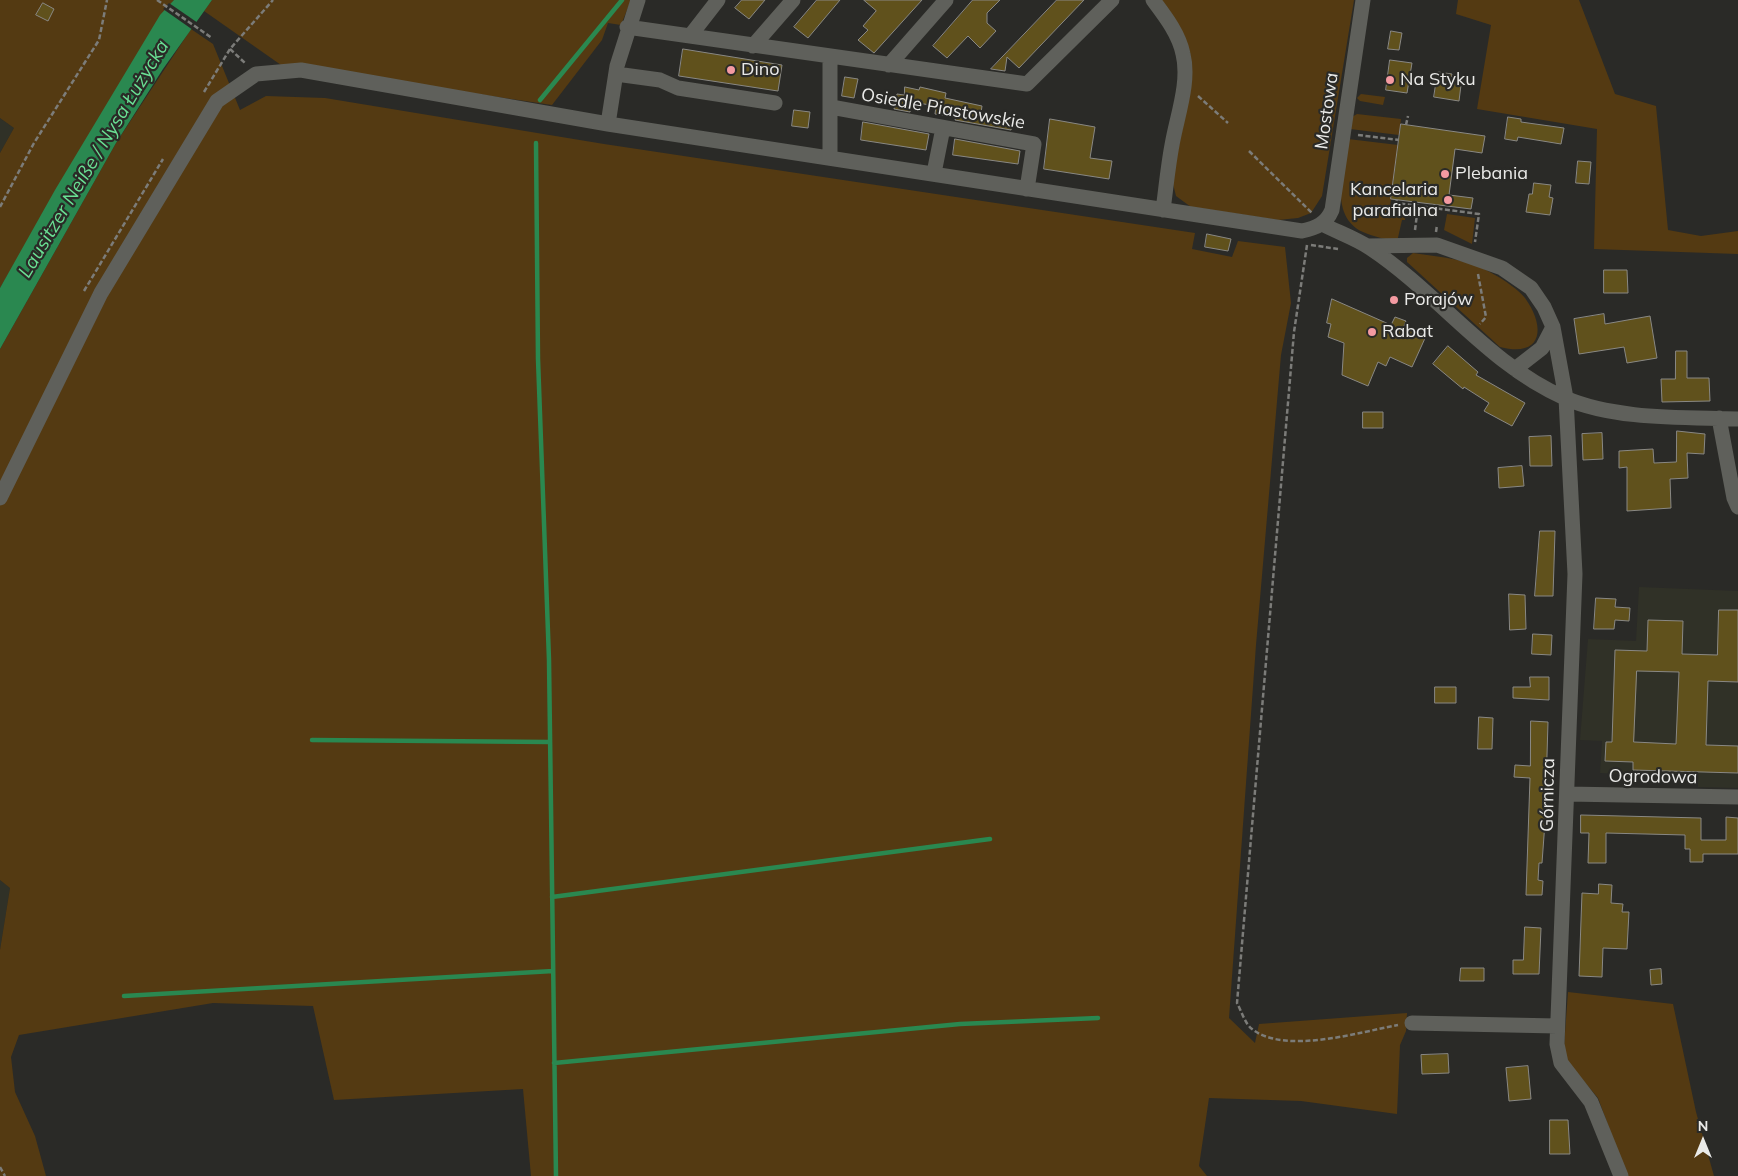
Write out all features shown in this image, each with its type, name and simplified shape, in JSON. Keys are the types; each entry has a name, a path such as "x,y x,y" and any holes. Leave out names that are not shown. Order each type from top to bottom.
{"street":[{"path":"608,124 616,74 628,28 638,0"},
{"path":"690,36 718,0"},
{"path":"753,46 792,0"},
{"name":"Osiedle Piastowskie","path":"890,65 946,0"},
{"name":"Osiedle Piastowskie","path":"628,28 1027,84 1112,0"},
{"path":"1153,0 1174,33 1183,53 1184,83 1172,145 1163,210"},
{"name":"Mostowa","path":"1313,223 1328,218 1332,210 1363,0"},
{"path":"830,57 830,158"},
{"path":"0,498 101,293 217,101 256,74 301,70 608,124 934,173 1283,229 1313,223 1368,246 1408,276 1471,334 1515,369 1566,398 1594,408 1616,411 1738,419"},
{"path":"616,74 660,80 678,88 775,103"},
{"name":"Osiedle Piastowskie","path":"831,107 1034,144 1027,189"},
{"path":"934,173 943,128"},
{"name":"Górnicza","path":"1368,246 1437,245 1502,268 1532,288 1544,307 1553,327 1566,398 1575,574 1557,1044 1561,1063 1591,1102 1621,1176"},
{"path":"1515,369 1542,348 1553,327"},
{"path":"1719,418 1734,498 1738,506"},
{"name":"Ogrodowa","path":"1567,794 1738,797"},
{"path":"1412,1023 1557,1026"}],"path":[{"path":"0,207 34,143 99,40 107,0"},
{"path":"157,0 212,38"},
{"path":"256,74 230,49 273,0"},
{"path":"1184,83 1228,123"},
{"path":"1406,125 1408,116"},
{"path":"1343,133 1399,140"},
{"path":"1249,151 1308,206 1312,214 1313,223 1294,332 1237,1003 1251,1029 1278,1041 1323,1039 1412,1023"},
{"path":"1397,200 1396,204 1479,212 1474,249 1484,253 1478,270 1486,317 1471,334"},
{"path":"1418,206 1415,231 1422,232"},
{"path":"1438,216 1439,209"},
{"path":"1429,232 1442,234"},
{"path":"0,1166 5,1176"}],"shaded area":[{"path":"0,0 174,0 0,288 0,153 14,128 0,118"},
{"path":"212,0 631,0 621,25 608,23 602,40 552,105 281,65 204,11"},
{"path":"1161,0 1354,0 1322,196 1311,213 1298,218 1278,220 1191,207 1176,196 1172,180 1182,133 1191,61 1184,37"},
{"path":"1458,0 1579,0 1615,94 1656,106 1668,230 1701,236 1738,231 1738,254 1594,249 1597,129 1477,109 1491,25 1456,14"},
{"path":"191,29 213,44 240,110 266,96 325,98 604,144 1195,233 1192,249 1232,257 1238,241 1285,247 1291,303 1281,355 1256,645 1229,1018 1255,1043 1259,1024 1407,1013 1406,1031 1400,1045 1397,1114 1301,1101 1209,1098 1199,1166 1207,1176 531,1176 523,1089 334,1100 313,1006 213,1003 19,1035 11,1057 15,1092 35,1136 46,1176 0,1176 0,950 10,888 0,880 0,349 116,143"},
{"path":"1361,94 1385,97 1383,105 1360,101 1357,98"},
{"path":"1357,114 1401,119 1399,135 1350,129 1352,117"},
{"path":"0,118 14,128 0,153"},
{"path":"1348,139 1398,145 1390,207 1406,209 1405,220 1402,220 1397,242 1363,232 1352,225 1345,215 1341,190"},
{"path":"1447,214 1475,218 1472,244 1444,230"},
{"path":"1413,253 1455,259 1476,265 1511,285 1525,298 1536,319 1538,329 1532,344 1525,348 1500,347 1407,262 1407,258"},
{"path":"1639,587 1738,591 1738,788 1698,787 1698,778 1600,773 1602,741 1580,740 1588,639 1636,641"},
{"path":"0,880 10,888 0,950"},
{"path":"1568,992 1673,1004 1696,1112 1714,1176 1627,1176 1598,1098 1567,1061 1564,1047"}],"water":[{"name":"Lausitzer Neiße / Nysa Łużycka","path":"174,0 212,0 163,69 116,143 0,349 0,288 55,190 160,15"}],"pier":[{"path":"169,3 198,23 193,30 163,9"}],"building":[{"path":"742,0 765,0 749,19 735,8"},
{"path":"817,0 840,0 808,38 794,27"},
{"path":"864,0 922,0 874,53 858,40 868,30 863,26 876,11"},
{"path":"973,0 1000,0 987,13 987,23 996,31 980,48 968,36 947,58 933,46"},
{"path":"1057,0 1084,0 1019,68 1007,57 1005,71 991,69"},
{"path":"43,3 54,9 48,21 36,15"},
{"path":"1391,31 1402,33 1399,50 1388,49"},
{"name":"Dino","path":"683,49 782,65 778,91 679,76"},
{"path":"1390,60 1412,63 1407,93 1386,90"},
{"path":"1438,72 1452,74 1451,83 1461,85 1459,101 1434,97"},
{"path":"845,77 858,79 854,98 842,96"},
{"path":"905,87 919,90 920,87 946,93 945,98 982,106 981,113 1013,119 1011,130 955,120 956,117 935,114 936,106 912,102 910,112 894,109 897,94 904,95"},
{"path":"794,110 810,112 808,128 792,126"},
{"path":"1508,117 1521,119 1521,122 1564,128 1561,144 1518,137 1517,141 1505,139"},
{"path":"1050,119 1095,127 1090,158 1112,161 1109,179 1044,169"},
{"path":"863,122 929,134 926,150 861,140"},
{"path":"1401,124 1485,136 1482,153 1455,149 1449,195 1473,198 1471,209 1391,199"},
{"path":"955,139 1020,151 1018,164 953,155"},
{"path":"1578,161 1591,162 1589,184 1576,183"},
{"path":"1534,183 1551,185 1549,197 1553,198 1550,215 1526,212 1529,194 1532,194"},
{"path":"1207,234 1231,239 1228,251 1205,247"},
{"path":"1604,270 1627,270 1628,293 1604,293"},
{"path":"1332,299 1391,325 1395,317 1406,321 1404,326 1426,336 1412,367 1390,357 1386,366 1378,362 1368,386 1342,375 1344,343 1328,337 1331,324 1327,323"},
{"path":"1604,314 1605,324 1650,316 1657,358 1627,363 1624,347 1579,354 1574,319"},
{"path":"1448,346 1478,372 1476,375 1525,403 1512,426 1484,411 1489,403 1464,387 1463,389 1433,364"},
{"path":"1676,351 1687,351 1687,378 1709,378 1710,401 1662,402 1661,379 1675,379"},
{"path":"1363,412 1383,412 1383,428 1363,428"},
{"path":"1677,431 1705,434 1704,454 1687,453 1688,478 1670,479 1671,508 1627,511 1627,467 1619,468 1619,451 1653,449 1654,463 1676,462"},
{"path":"1602,433 1603,459 1583,460 1582,434"},
{"path":"1551,436 1552,466 1530,466 1529,437"},
{"path":"1522,466 1524,486 1499,488 1498,468"},
{"path":"1540,531 1555,531 1553,596 1535,596"},
{"path":"1509,594 1525,595 1526,629 1510,630"},
{"path":"1596,598 1616,599 1615,607 1630,608 1629,621 1615,620 1614,629 1594,629"},
{"path":"1719,610 1738,610 1738,682 1708,681 1706,745 1738,746 1738,773 1633,770 1633,762 1605,761 1606,742 1612,742 1615,650 1647,651 1648,620 1683,621 1682,654 1717,655","holes":["1637,671 1679,672 1676,744 1634,742"]},
{"path":"1533,634 1552,635 1551,655 1532,654"},
{"path":"1530,677 1549,677 1549,700 1513,698 1513,687 1530,687"},
{"path":"1435,687 1456,687 1456,703 1435,703"},
{"path":"1479,717 1493,718 1492,749 1478,749"},
{"path":"1531,721 1548,722 1545,822 1542,863 1539,863 1538,880 1543,881 1542,895 1526,895 1530,778 1514,777 1515,765 1530,766"},
{"path":"1581,815 1701,818 1701,840 1726,840 1726,817 1738,818 1738,854 1703,854 1703,862 1690,862 1690,849 1685,849 1685,835 1606,833 1606,863 1588,863 1589,833 1581,833"},
{"path":"1599,884 1612,885 1611,903 1623,904 1622,912 1629,912 1627,949 1603,948 1602,977 1579,976 1582,893 1598,894"},
{"path":"1525,927 1541,928 1539,974 1513,974 1513,960 1523,960"},
{"path":"1461,968 1484,968 1484,981 1460,981"},
{"path":"1661,969 1662,984 1651,985 1650,970"},
{"path":"1448,1054 1449,1073 1422,1074 1421,1055"},
{"path":"1528,1066 1531,1099 1509,1101 1506,1068"},
{"path":"1550,1120 1568,1120 1570,1154 1550,1154"}],"waterway":[{"path":"540,100 622,0"},
{"path":"536,143 538,359 549,660 556,1176"},
{"path":"312,740 550,742"},
{"path":"552,897 990,839"},
{"path":"124,996 553,971"},
{"path":"554,1063 960,1024 1098,1018"}],"place":[{"name":"Dino","path":"731,70"},
{"name":"Na Styku","path":"1390,80"},
{"name":"Plebania","path":"1445,174"},
{"name":"Kancelaria parafialna","path":"1448,200"},
{"name":"Porajów","path":"1394,300"},
{"name":"Rabat","path":"1372,332"}]}
